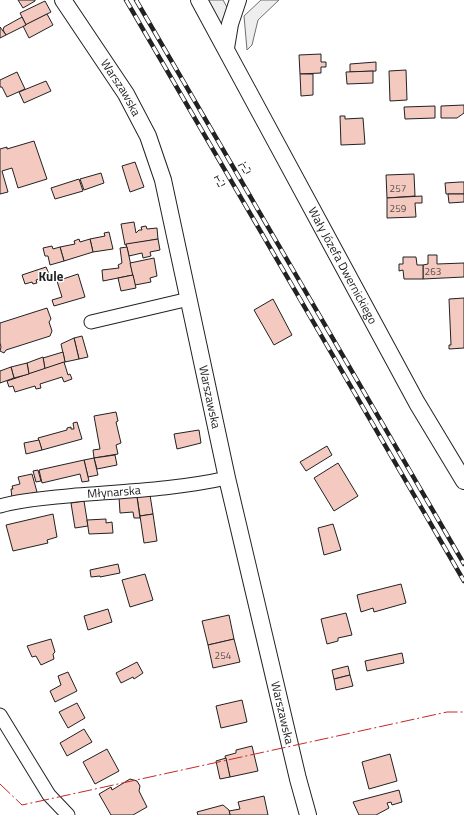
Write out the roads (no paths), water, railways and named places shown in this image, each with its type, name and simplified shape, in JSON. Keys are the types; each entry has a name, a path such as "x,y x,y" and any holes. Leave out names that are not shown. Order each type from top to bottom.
{"street":[{"name":"Warszawska","path":"63,0 126,94 148,136 163,180 227,478 298,779 308,815"},
{"name":"Wały Józefa Dwernickiego","path":"199,0 417,403 464,481"},
{"path":"226,48 230,24 238,0"},
{"path":"90,322 189,299"},
{"name":"Młynarska","path":"0,506 10,503 54,497 201,484 227,478"},
{"path":"0,715 50,795 68,815"}],"railway":[{"path":"126,0 464,581"},
{"path":"136,0 464,564"}],"district":[{"name":"Kule","path":"51,276"}]}
